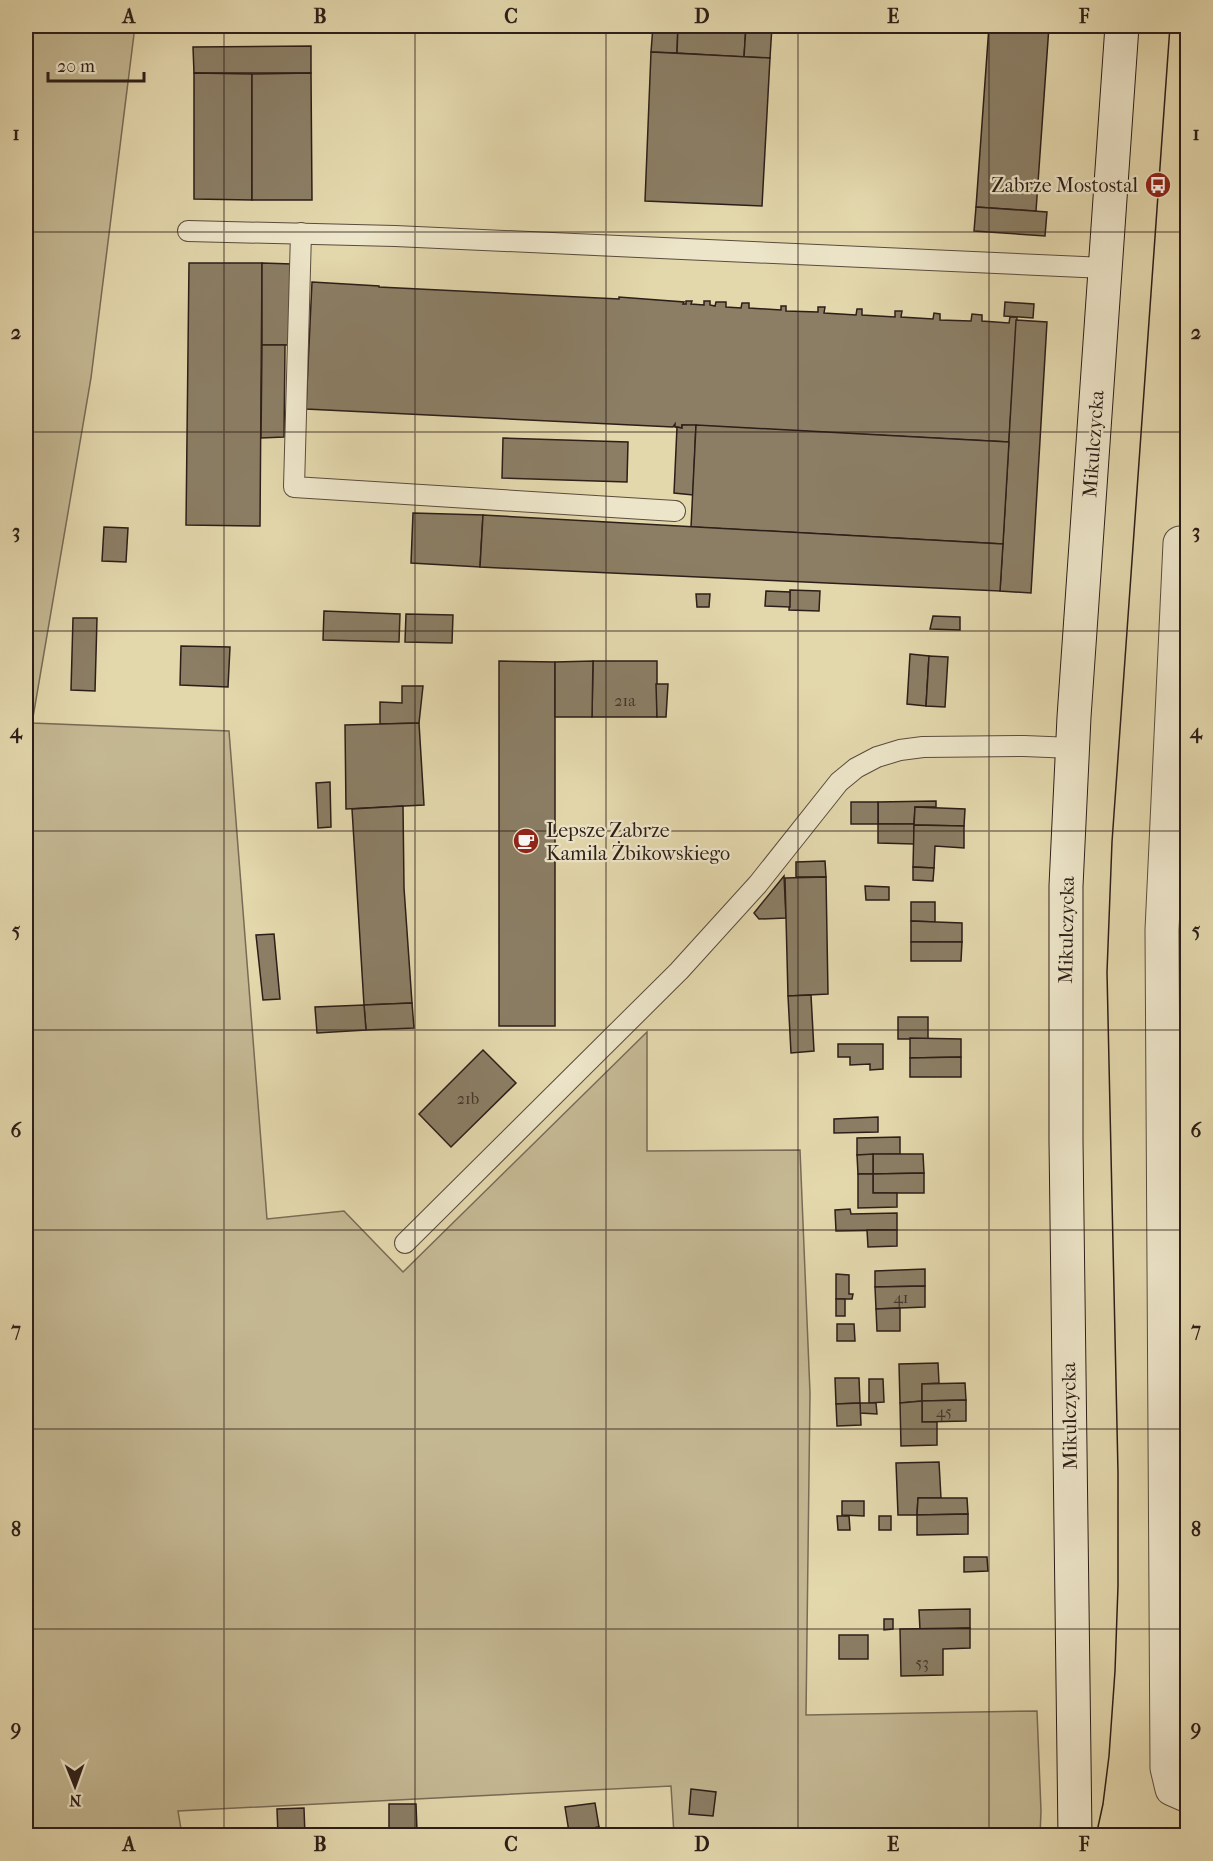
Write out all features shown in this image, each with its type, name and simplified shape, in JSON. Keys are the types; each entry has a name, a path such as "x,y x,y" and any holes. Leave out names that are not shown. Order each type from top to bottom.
{"main road":[{"name":"Mikulczycka","path":"1075,1836 1065,968 1073,748 1122,26"},
{"path":"1180,543 1179,725 1162,930 1175,1115 1176,1280 1167,1768 1180,1792"}],"lane":[{"path":"188,231 301,233 1105,268"},
{"path":"301,233 294,487 675,511"},
{"path":"405,1243 679,971 758,884 839,782 856,768 884,754 922,747 1073,748"}],"shaded area":[{"path":"26,26 135,26 91,378 32,723 229,731 267,1219 344,1211 403,1272 647,1032 647,1151 800,1150 810,1393 806,1715 1037,1711 1040,1835 674,1835 671,1786 178,1811 182,1835 26,1836"}],"building":[{"path":"653,26 678,26 677,53 651,52"},
{"path":"678,26 746,26 744,57 677,53"},
{"path":"746,26 772,26 770,58 744,57"},
{"path":"989,26 1049,26 1036,211 976,207"},
{"path":"311,46 311,73 194,73 193,47"},
{"path":"651,52 770,58 762,206 645,201"},
{"path":"194,73 252,74 252,200 194,199"},
{"path":"311,73 312,200 252,200 252,74"},
{"path":"976,207 1047,212 1045,236 974,231"},
{"path":"189,263 262,263 260,526 186,525"},
{"path":"262,263 292,264 291,345 262,345"},
{"path":"312,282 619,299 619,297 684,302 683,304 686,304 686,301 692,301 691,304 704,305 704,301 710,301 710,305 715,306 716,302 726,302 726,307 741,308 742,303 749,303 749,308 781,310 781,306 786,306 786,311 818,312 818,307 825,307 824,313 856,315 857,309 862,309 862,315 895,317 895,311 902,311 901,317 933,319 934,313 940,314 940,320 971,321 972,314 982,315 982,321 1009,323 1010,317 1017,317 1009,442 682,425 682,428 675,427 675,424 673,427 306,409"},
{"path":"1005,302 1034,304 1033,318 1004,316"},
{"path":"1016,320 1047,322 1031,593 1000,591"},
{"path":"262,345 285,345 284,437 261,438"},
{"path":"682,425 696,425 693,495 674,493 677,427 682,428"},
{"path":"696,425 1009,442 1003,544 691,527"},
{"path":"503,438 628,442 627,482 502,478"},
{"path":"413,513 483,515 480,567 411,563"},
{"path":"483,515 1003,544 1000,591 480,567"},
{"path":"104,527 128,528 126,562 102,561"},
{"path":"790,590 820,591 819,611 789,610"},
{"path":"766,591 790,592 790,607 765,606"},
{"path":"696,594 710,594 709,607 697,607"},
{"path":"324,611 400,614 399,642 323,640"},
{"path":"406,614 453,615 452,643 405,642"},
{"path":"933,616 960,617 960,630 930,629"},
{"path":"73,618 97,618 95,691 71,690"},
{"path":"181,646 230,647 228,687 180,685"},
{"path":"910,654 929,656 926,706 907,704"},
{"path":"929,656 948,657 945,707 926,706"},
{"path":"499,661 555,662 555,1026 499,1026"},
{"path":"593,661 657,661 657,717 592,717"},
{"path":"593,661 592,717 555,717 555,662"},
{"path":"656,684 668,684 666,717 657,717"},
{"path":"402,686 423,686 419,723 380,724 380,702 402,703"},
{"path":"419,723 424,805 346,809 345,725"},
{"path":"330,782 331,827 318,828 316,783"},
{"path":"936,801 936,807 915,807 914,824 878,824 878,802"},
{"path":"851,802 878,802 878,824 851,824"},
{"path":"403,806 404,888 412,1003 364,1005 352,809"},
{"path":"915,807 965,809 964,826 914,825"},
{"path":"878,824 914,824 914,844 878,843"},
{"path":"914,825 964,826 964,848 935,846 934,868 913,867"},
{"path":"825,861 826,877 796,877 796,862"},
{"path":"913,867 934,868 933,881 913,880"},
{"path":"784,876 786,918 759,919 754,913"},
{"path":"826,877 828,994 788,996 785,878"},
{"path":"865,886 889,887 889,900 866,900"},
{"path":"911,902 935,902 935,922 911,921"},
{"path":"911,921 962,923 962,942 911,942"},
{"path":"274,934 280,999 263,1000 256,935"},
{"path":"911,942 962,942 961,961 911,961"},
{"path":"811,995 814,1051 791,1053 788,996"},
{"path":"412,1003 414,1028 366,1030 364,1005"},
{"path":"364,1005 366,1030 317,1033 315,1007"},
{"path":"898,1017 928,1017 928,1039 898,1039"},
{"path":"910,1038 961,1039 961,1057 910,1058"},
{"path":"838,1044 883,1044 883,1069 870,1070 870,1064 850,1065 850,1057 838,1057"},
{"path":"483,1050 516,1083 451,1147 419,1114"},
{"path":"961,1057 961,1077 910,1077 910,1058"},
{"path":"878,1117 878,1132 834,1133 834,1119"},
{"path":"900,1137 900,1154 857,1155 857,1138"},
{"path":"873,1154 923,1154 924,1173 873,1174"},
{"path":"873,1154 873,1174 858,1174 857,1155"},
{"path":"924,1173 924,1193 873,1193 873,1174"},
{"path":"858,1174 873,1174 873,1193 897,1193 897,1207 858,1208"},
{"path":"850,1209 851,1214 897,1213 897,1230 836,1231 835,1210"},
{"path":"867,1230 897,1230 897,1246 868,1247"},
{"path":"925,1269 925,1286 875,1287 875,1271"},
{"path":"836,1274 849,1275 849,1294 853,1294 852,1299 836,1299"},
{"path":"925,1286 925,1307 876,1309 875,1287"},
{"path":"836,1299 845,1299 845,1316 836,1316"},
{"path":"900,1308 900,1331 877,1331 876,1309"},
{"path":"837,1324 854,1324 855,1341 837,1341"},
{"path":"938,1363 939,1383 922,1384 922,1401 900,1403 899,1364"},
{"path":"835,1378 859,1378 860,1403 836,1404"},
{"path":"869,1379 883,1379 884,1402 869,1403"},
{"path":"965,1383 966,1400 922,1401 922,1384"},
{"path":"966,1400 966,1421 922,1422 922,1401"},
{"path":"922,1401 922,1422 937,1422 937,1445 901,1446 900,1403"},
{"path":"860,1403 876,1403 877,1414 860,1413"},
{"path":"860,1403 861,1425 837,1426 836,1404"},
{"path":"939,1462 941,1498 918,1498 917,1515 898,1515 896,1463"},
{"path":"918,1498 967,1498 968,1514 917,1515"},
{"path":"842,1501 864,1501 864,1516 842,1515"},
{"path":"968,1514 968,1534 917,1535 917,1515"},
{"path":"837,1516 849,1516 850,1530 838,1530"},
{"path":"879,1516 891,1516 891,1530 879,1530"},
{"path":"964,1557 987,1557 988,1571 964,1572"},
{"path":"970,1609 970,1628 920,1630 919,1610"},
{"path":"884,1619 893,1619 893,1629 884,1630"},
{"path":"970,1628 970,1648 943,1649 943,1675 901,1676 900,1629"},
{"path":"839,1635 868,1635 868,1659 839,1659"},
{"path":"691,1789 716,1792 713,1816 689,1814"},
{"path":"595,1803 599,1827 569,1832 565,1807"},
{"path":"389,1804 416,1804 417,1831 389,1832"},
{"path":"304,1808 305,1836 278,1836 277,1809"},
{"path":"599,1827 600,1836 569,1836 569,1832"}],"tram line":[{"path":"1096,1836 1109,1756 1118,1586 1118,1472 1107,972 1112,842 1170,26"}],"place":[{"name":"Zabrze Mostostal","path":"1158,185"},
{"name":"Lepsze Zabrze Kamila Żbikowskiego","path":"526,841"}]}
